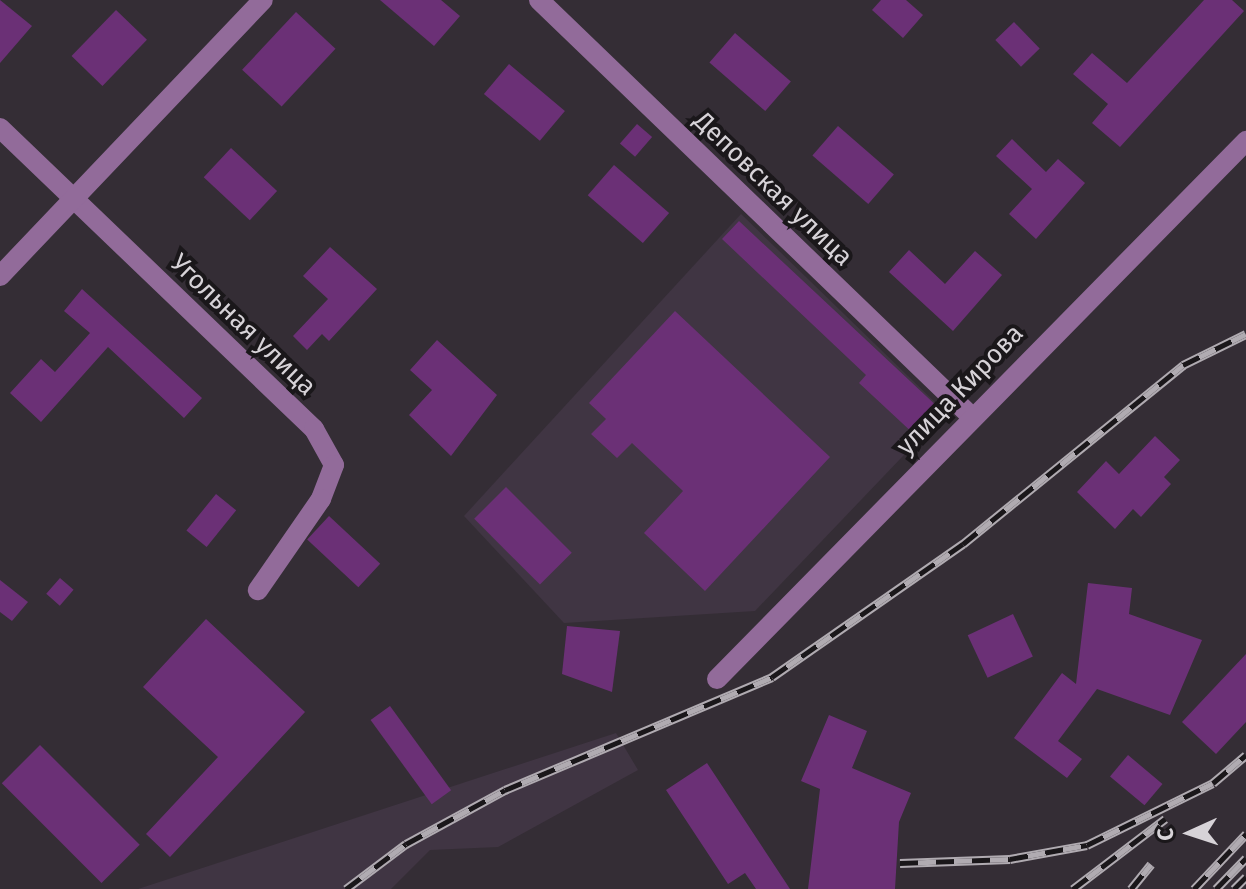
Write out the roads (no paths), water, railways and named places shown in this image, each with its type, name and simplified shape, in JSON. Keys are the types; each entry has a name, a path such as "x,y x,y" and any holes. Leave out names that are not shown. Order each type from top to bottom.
{"street":[{"path":"0,276 263,0"},
{"name":"Деповская улица","path":"539,0 971,416"},
{"name":"Угольная улица","path":"0,128 314,429 334,465 321,499 258,590"},
{"name":"улица Кирова","path":"717,679 971,416 1246,141"}],"railway":[{"path":"346,889 406,844 505,790 772,677 963,544 1183,365 1246,334"},
{"path":"900,863 1010,859 1087,845 1213,783 1246,755"},
{"path":"1073,889 1165,819"},
{"path":"1194,889 1246,834"},
{"path":"1216,889 1246,858"},
{"path":"1131,889 1151,864"},
{"path":"1234,889 1246,877"}]}
